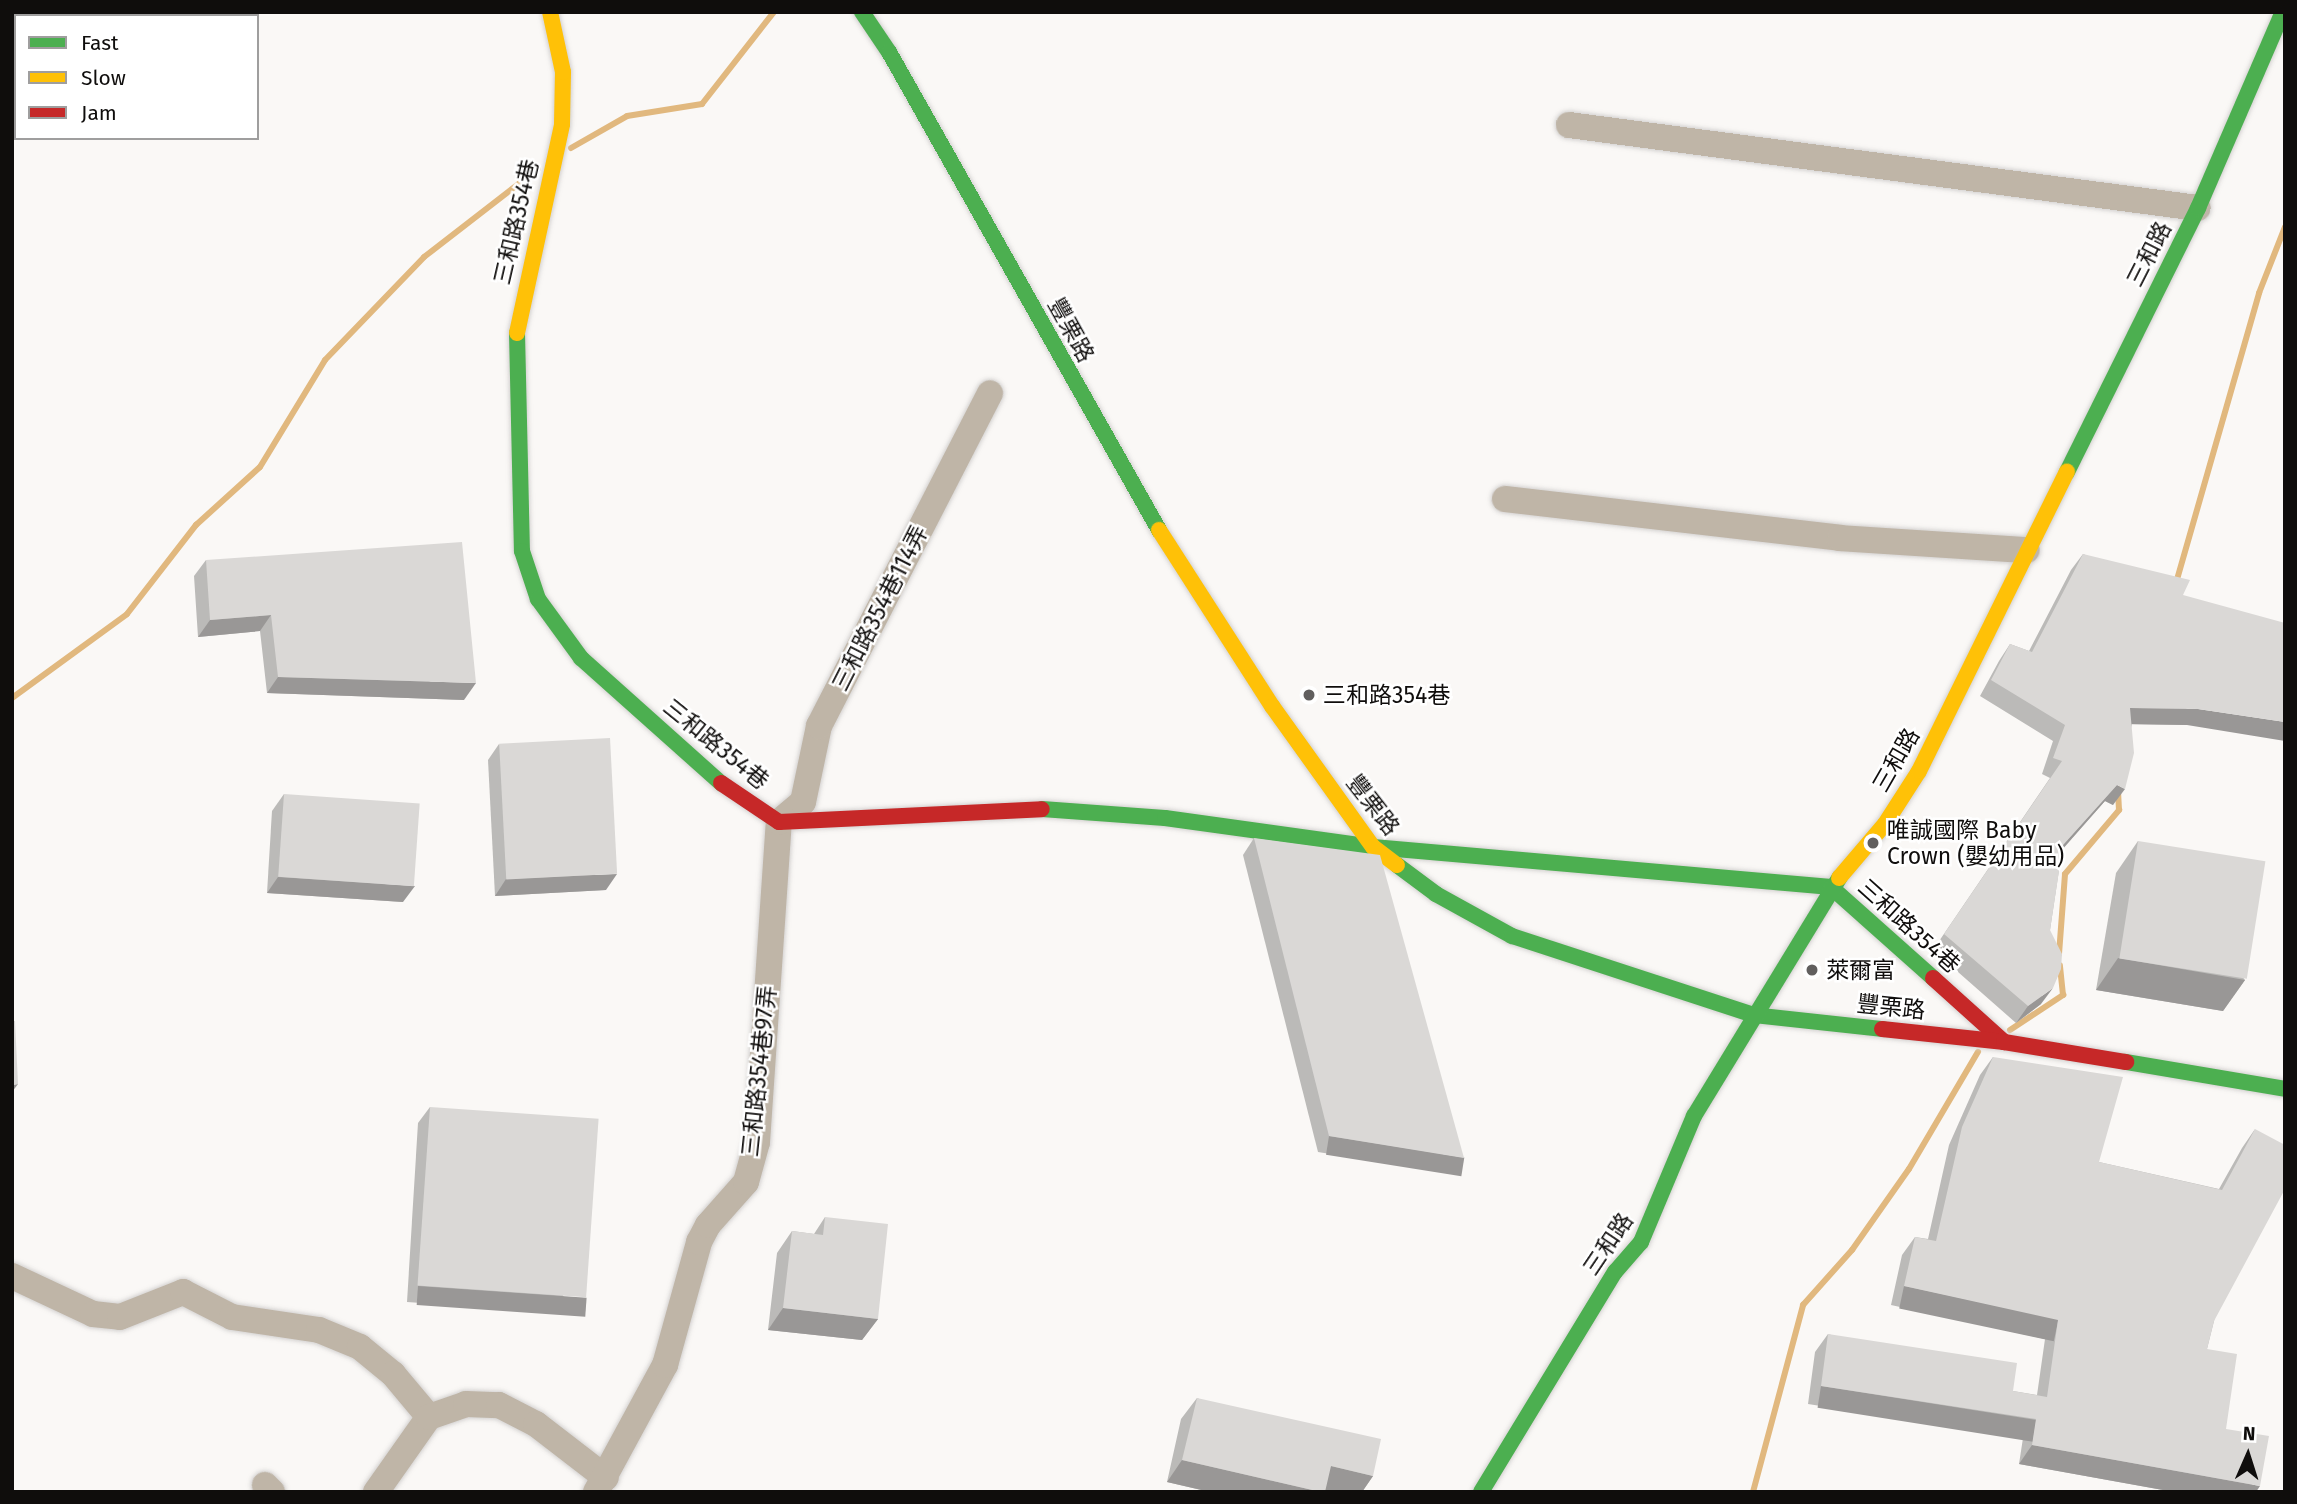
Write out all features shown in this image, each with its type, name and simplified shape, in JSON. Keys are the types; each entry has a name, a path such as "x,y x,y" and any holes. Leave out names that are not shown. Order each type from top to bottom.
{"street":[{"name":"三和路354巷","path":"550,12 563,72 562,124 517,321 522,551 538,599 580,658 730,791 779,822 1022,807 1165,818 1373,847 1831,887 2004,1042"},
{"name":"豐栗路","path":"862,12 889,52 1146,511 1272,706 1373,847 1436,894 1512,936 1753,1016 2004,1042 2285,1089"},
{"name":"三和路","path":"1481,1492 1615,1272 1641,1242 1694,1116 1831,887 1885,824 1919,771 2198,208 2283,12"},
{"path":"1569,125 2198,208"},
{"name":"三和路354巷114弄","path":"779,822 803,802 819,726 990,393"},
{"path":"1505,499 1840,538 2027,550"},
{"name":"三和路354巷97弄","path":"601,1485 665,1365 699,1242 708,1225 746,1182 757,1142 779,822"},
{"path":"12,1276 93,1314 120,1317 183,1292 232,1317 319,1330 360,1347 393,1374 429,1417"},
{"path":"376,1492 429,1417 466,1404 499,1405 536,1424 601,1485"}],"building":[{"path":"462,542 476,683 278,677 271,615 210,620 206,560"},
{"path":"2083,554 2190,580 2183,595 2285,623 2285,722 2198,709 2130,708 2134,753 2125,789 2117,785 2063,845 2050,930 2062,954 2061,969 2053,988 2028,1006 1944,934 2062,761 2053,758 2065,725 1991,680 2010,644 2032,652"},
{"path":"610,738 617,874 506,880 499,744"},
{"path":"284,794 420,803 414,886 278,877"},
{"path":"1254,838 1380,855 1464,1158 1329,1136"},
{"path":"2138,841 2265,861 2247,979 2119,959"},
{"path":"12,1021 15,1021 18,1084 12,1085"},
{"path":"1993,1057 2123,1077 2099,1162 2222,1190 2255,1129 2285,1145 2285,1189 2214,1321 2207,1349 2237,1354 2226,1429 2269,1436 2260,1486 2032,1445 2036,1419 1821,1386 1828,1334 2017,1363 2013,1391 2047,1397 2058,1320 1904,1286 1915,1237 1936,1241 1962,1127"},
{"path":"430,1107 599,1119 586,1297 418,1286"},
{"path":"825,1217 888,1224 878,1319 783,1308 792,1231 823,1235"},
{"path":"1197,1398 1381,1439 1373,1476 1331,1466 1325,1492 1321,1492 1182,1460"}],"waterway":[{"path":"571,148 627,116 702,104 774,12"},
{"path":"12,698 127,614 196,525 260,467 325,360 424,257 538,169"},
{"path":"2176,583 2259,293 2285,227"},
{"path":"2059,954 2065,874 2119,810 2118,789"},
{"path":"2010,1030 2063,995 2060,965"},
{"path":"1753,1492 1803,1305 1852,1250 1909,1169 1978,1052"}],"traffic: fast":[{"path":"862,12 889,52 1159,530"},
{"path":"2067,472 2198,208 2283,12"},
{"path":"517,333 522,551 538,599 581,658 721,783"},
{"path":"1042,809 1165,818 1373,847 1831,887 1933,978"},
{"path":"1397,865 1436,894 1512,936 1753,1015 1882,1029"},
{"path":"1481,1492 1615,1272 1641,1242 1694,1116 1839,878"},
{"path":"2126,1062 2285,1089"}],"traffic: slow":[{"path":"517,333 562,124 563,72 550,12"},
{"path":"1839,878 1885,824 1919,771 2067,472"},
{"path":"1159,530 1272,706 1373,847 1397,865"}],"traffic: jam":[{"path":"721,783 779,822 1042,809"},
{"path":"1933,978 2004,1042"},
{"path":"1882,1029 2004,1042 2126,1062"}],"place":[{"name":"三和路354巷","path":"1309,695"},
{"name":"唯誠國際 Baby Crown (嬰幼用品)","path":"1873,843"},
{"name":"萊爾富","path":"1812,970"}]}
